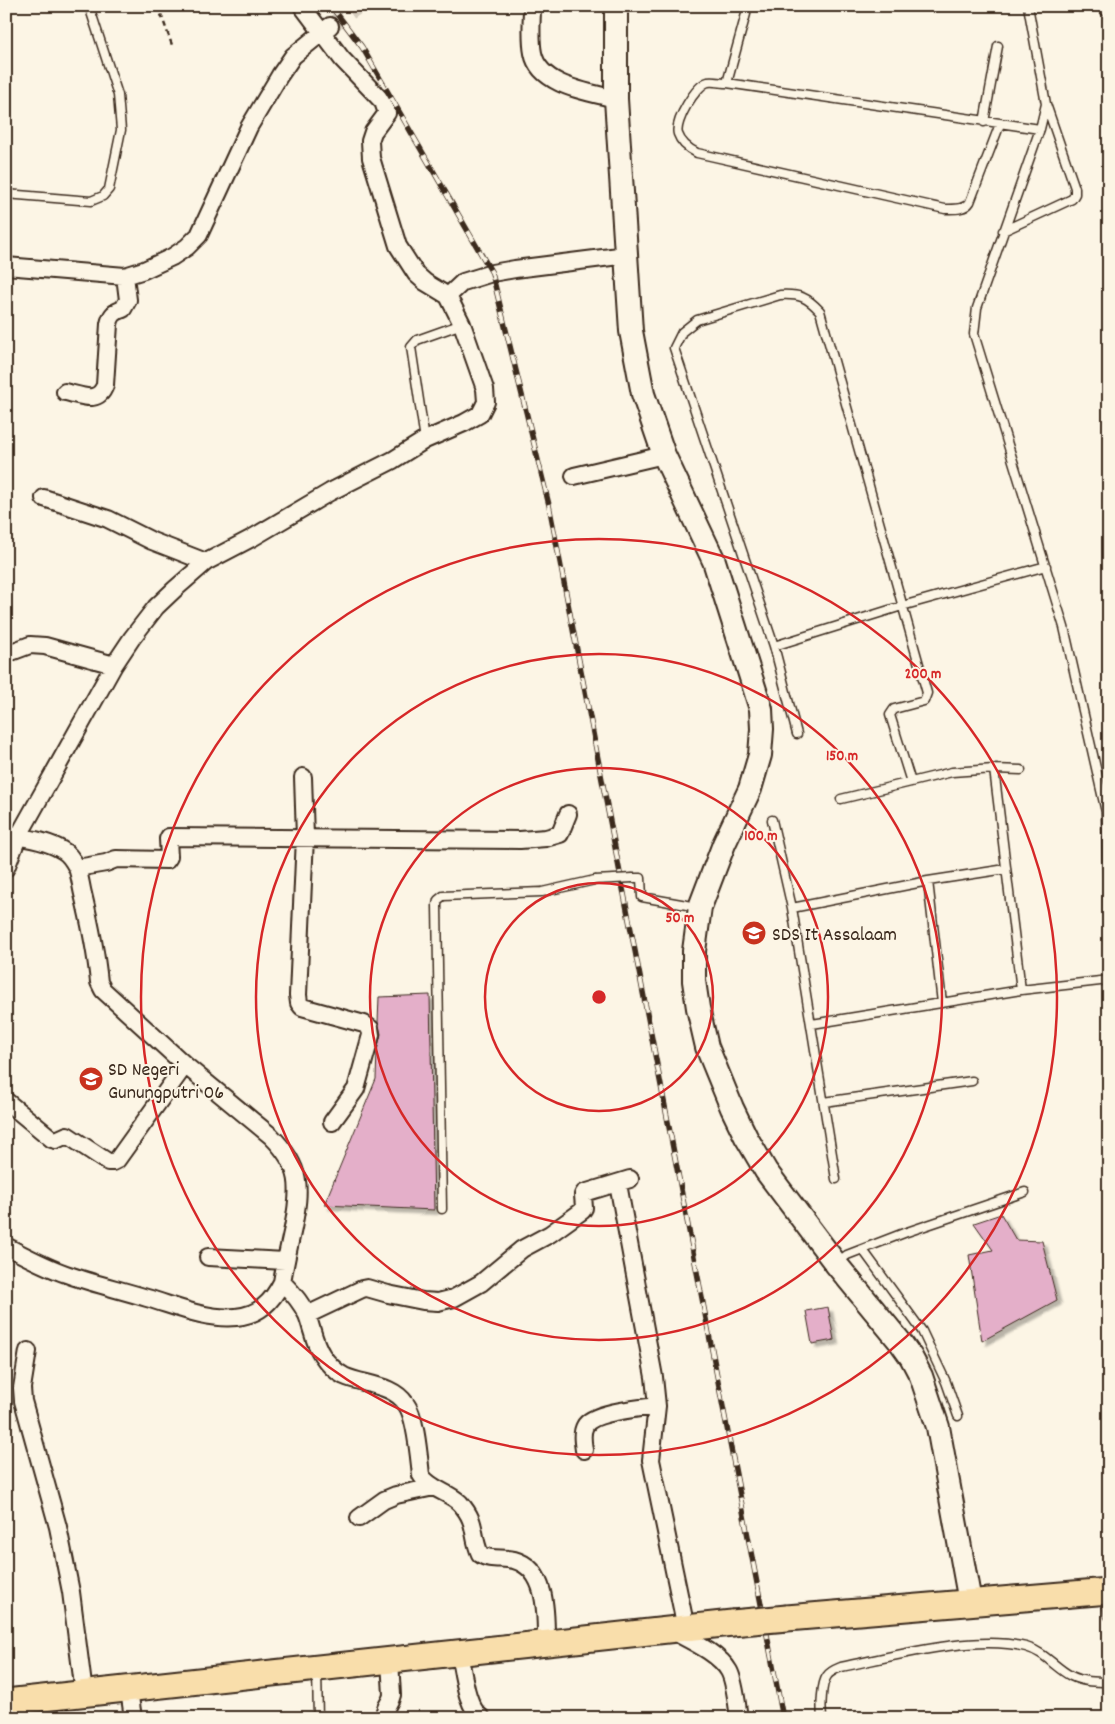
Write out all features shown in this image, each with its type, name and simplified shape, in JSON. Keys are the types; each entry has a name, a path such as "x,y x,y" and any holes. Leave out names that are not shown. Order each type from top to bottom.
{"main road":[{"path":"6,1702 732,1623 970,1602 1108,1599"}],"street":[{"path":"6,868 12,836 114,665 132,638 156,608 175,589 206,562 252,538 330,492 393,460 425,440 473,419 480,414 486,402 485,389 462,324 448,296 416,274 398,246 372,158 370,141 378,123 386,116 386,106 373,90 342,60 326,29 302,6"},
{"path":"532,6 533,53 537,64 554,80 567,87 616,98"},
{"path":"616,6 616,98 631,331 643,394 664,455 714,561 761,709 760,755 750,789 724,844 700,907 694,951 694,981 698,1008 707,1046 715,1068 746,1137 766,1171 836,1264 911,1357 921,1376 943,1425 970,1602"},
{"path":"6,266 125,276 144,270 172,257 187,247 200,235 249,127 280,75 293,56 326,29"},
{"path":"448,296 463,282 492,273 515,268 627,255"},
{"path":"65,392 97,397 103,391 109,324 114,312 123,309 128,300 125,276"},
{"path":"574,476 664,455"},
{"path":"44,498 108,519 152,541 206,562"},
{"path":"6,654 30,645 45,646 114,665"},
{"path":"303,777 305,837 299,1003 302,1007 364,1024 370,1028 372,1035 356,1089 332,1122"},
{"path":"76,868 106,863 116,859 167,860 169,857 169,837 520,840 546,838 560,834 568,814"},
{"path":"6,1246 41,1264 69,1275 203,1315 237,1317 253,1313 266,1306 282,1282 298,1203 299,1189 292,1162 282,1146 185,1065 103,990 99,982 91,924 76,868 63,850 12,836"},
{"path":"6,1101 52,1139 58,1139 67,1135 108,1162 113,1162 117,1160 185,1065"},
{"path":"307,1315 362,1288 423,1301 438,1302 454,1298 481,1283 522,1249 550,1234 582,1211 584,1208 584,1193 624,1181 657,1406 651,1460 679,1629 697,1645 723,1663 730,1673 739,1718"},
{"path":"208,1257 286,1261"},
{"path":"282,1282 296,1296 307,1315 322,1355 337,1371 345,1376 392,1391 406,1402 413,1424 421,1475 434,1487 457,1500 464,1508 473,1523 480,1554 487,1557 514,1560 529,1568 535,1576 540,1586 545,1607 546,1644"},
{"path":"28,1351 22,1395 58,1527 71,1592 84,1694"},
{"path":"584,1450 584,1428 591,1420 623,1410 657,1406"},
{"path":"359,1518 384,1500 396,1495 434,1487"},
{"path":"459,1653 472,1706 476,1714 482,1718"},
{"path":"384,1718 384,1708 391,1700 392,1695 390,1660"},
{"path":"129,1690 133,1718"}],"lane":[{"path":"6,194 91,201 103,196 109,189 121,130 118,94 89,6"},
{"path":"727,83 746,14 746,6"},
{"path":"1004,231 1072,200 1075,196 1075,188 1046,104 1029,8 1038,6"},
{"path":"1099,6 1109,14"},
{"path":"984,122 998,46"},
{"path":"1000,124 968,205 955,209 945,209 697,153 688,148 683,142 678,134 677,125 690,100 699,88 709,82 727,83 1040,129"},
{"path":"1046,104 1040,129 976,308 974,334 1064,627 1106,812 1109,944"},
{"path":"796,734 774,646 674,348 682,332 697,320 780,295 794,294 805,298 820,311 928,693 921,702 894,709 890,715 911,782"},
{"path":"425,440 412,347 417,340 462,324"},
{"path":"774,646 902,606 1046,566"},
{"path":"994,769 1021,990"},
{"path":"841,799 952,772 994,769 1021,770"},
{"path":"772,820 792,908 836,1179"},
{"path":"792,908 928,881 1006,868"},
{"path":"442,1209 438,900 442,896 542,892 595,880 641,878 642,897 700,907"},
{"path":"928,881 942,1002"},
{"path":"812,1024 1021,990 1109,980"},
{"path":"824,1102 972,1081"},
{"path":"836,1264 846,1255 940,1220 1025,1192"},
{"path":"863,1250 922,1331 946,1382 958,1416"},
{"path":"822,1718 824,1684 826,1677 831,1672 840,1667 948,1646 1001,1643 1028,1648 1040,1653 1070,1676 1089,1682 1109,1682"},
{"path":"308,1718 318,1717 317,1668"}],"path":[{"path":"158,6 172,45"}],"building":[{"path":"430,995 434,1210 324,1205 376,1079 377,1050 381,1034 378,1022 379,997"},
{"path":"1001,1214 1016,1240 1042,1241 1057,1300 982,1341 969,1255 993,1250 974,1223"},
{"path":"828,1307 834,1340 812,1344 806,1311"}],"tunnel":[{"path":"330,26 358,6"}],"railway":[{"path":"331,6 362,47 492,273 549,505 783,1718"}],"place":[{"name":"SDS It Assalaam","path":"754,933"},
{"name":"SD Negeri Gunungputri 06","path":"91,1079"}]}
